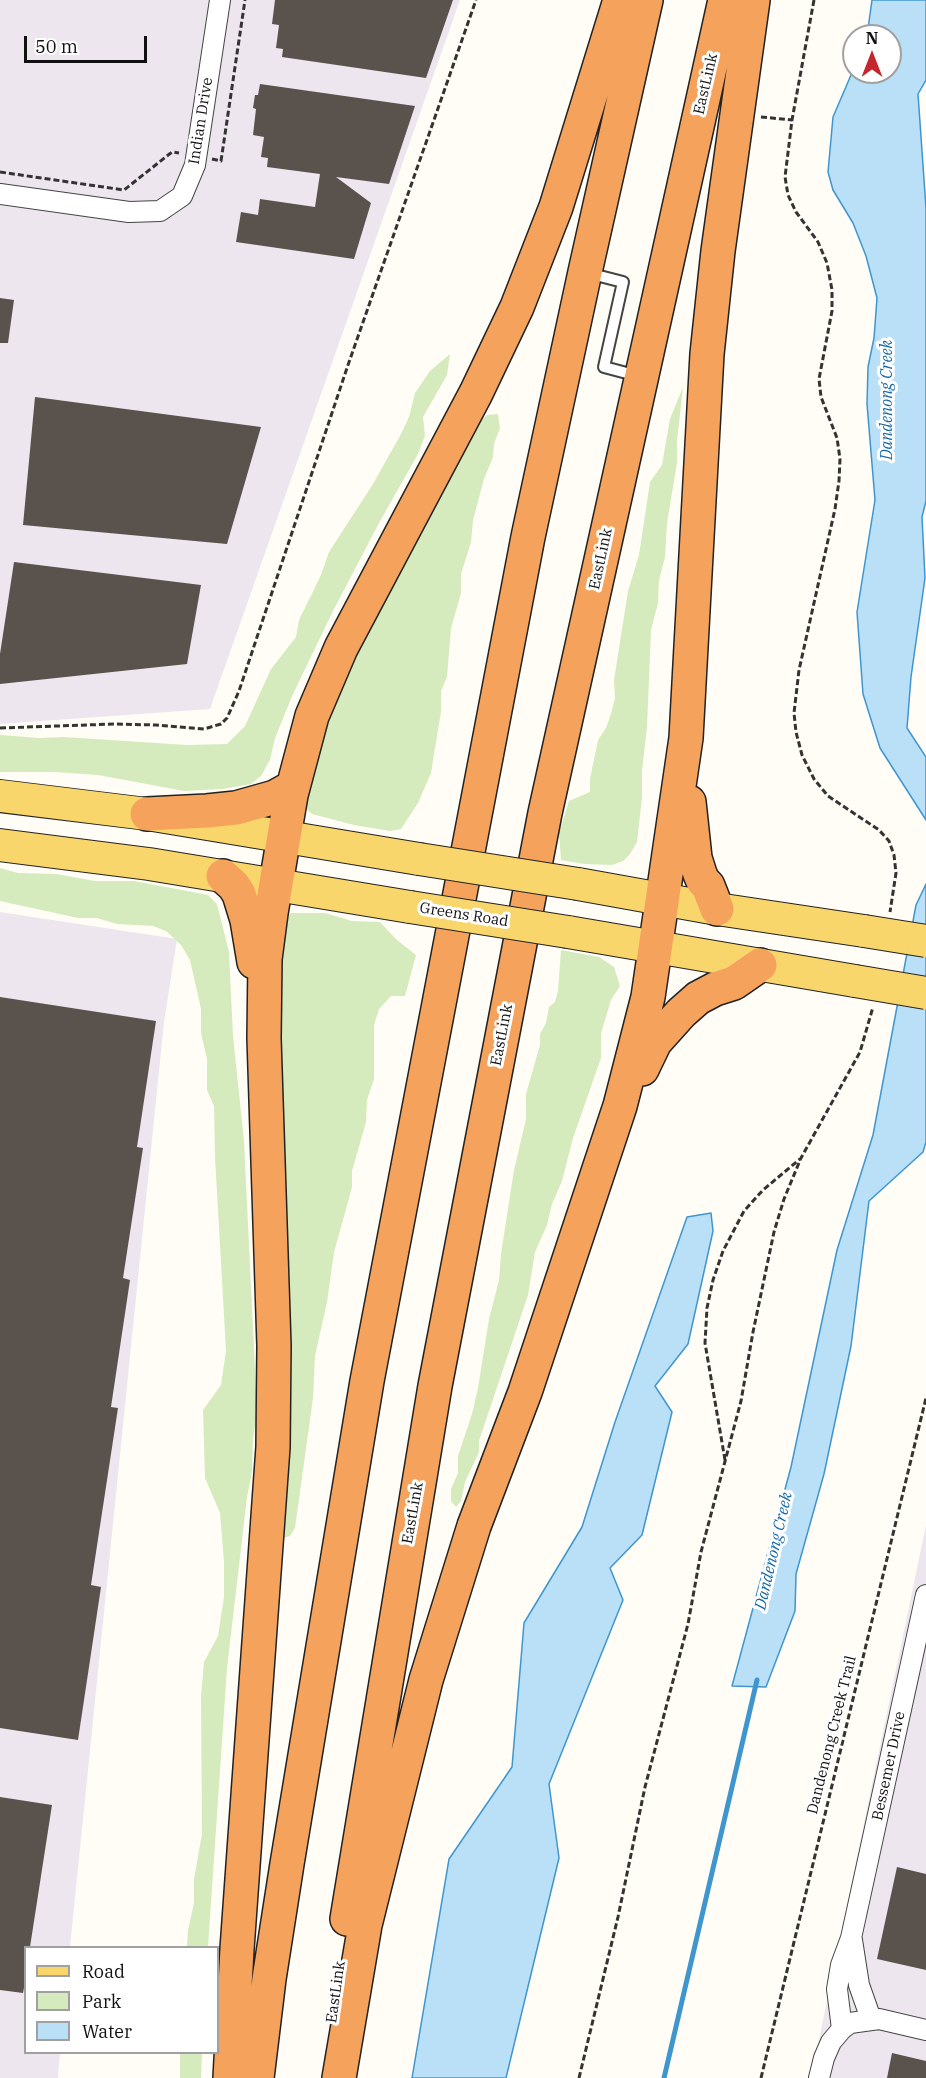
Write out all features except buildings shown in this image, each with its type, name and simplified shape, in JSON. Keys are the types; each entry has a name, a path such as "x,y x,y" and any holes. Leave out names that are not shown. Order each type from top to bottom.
{"highway":[{"path":"230,2078 273,1447 274,1346 264,1038 266,959 293,787 312,716 336,657 476,393 517,307 556,207 620,0"},
{"path":"257,2078 269,1979 287,1864 367,1381 528,537 646,0"},
{"name":"EastLink","path":"324,2078 359,1839 435,1386 545,813 725,0"},
{"path":"339,2078 365,1925 426,1680 474,1526 525,1392 620,1106 643,1023 686,738 707,354 718,251 753,0"},
{"path":"686,738 692,840 700,874 708,886 717,909"},
{"path":"147,814 236,808 275,797 293,787"},
{"path":"223,876 239,894 247,920 264,1038"},
{"path":"620,1106 636,1083 655,1042 665,1028 698,998 734,983 760,965"}],"main road":[{"path":"0,796 147,814 663,898 717,909 876,924 926,941"},
{"name":"Greens Road","path":"0,845 73,853 223,876 656,946 926,993"}],"street":[{"name":"Indian Drive","path":"0,194 129,212 160,211 182,196 197,156 220,0"},
{"name":"Bessemer Drive","path":"842,2029 837,1989 841,1965 851,1938 926,1595"},
{"name":"Bessemer Drive","path":"851,1938 859,1985 871,2019"},
{"path":"819,2078 831,2042 850,2023 871,2019 926,2030"}],"lane":[{"path":"585,272 623,282 604,367 640,377"}],"path":[{"path":"0,172 124,190 172,152 222,161 245,0"},
{"path":"0,728 115,724 204,729 221,724 227,718 476,0"},
{"path":"814,0 792,120 785,177 788,195 796,212 818,242 827,263 832,290 832,311 819,379 821,397 837,438 840,459 835,509 799,670 794,713 802,755 814,779 828,796 879,830 888,841 894,855 896,873 876,924"},
{"path":"738,114 792,120"},
{"path":"579,2078 618,1917 645,1787 688,1624 701,1552 741,1401 774,1232 784,1199 801,1158 860,1052 873,1006"},
{"path":"726,1462 705,1343 704,1326 713,1280 723,1251 744,1211 763,1190 801,1158"},
{"name":"Dandenong Creek Trail","path":"761,2078 926,1398"}],"shaded area":[{"path":"0,0 460,0 210,709 0,724"},
{"path":"0,912 177,939 164,1022 70,1946 24,1946 24,2054 60,2054 58,2078 0,2078"},
{"path":"926,1525 926,2078 811,2078"}],"green space":[{"path":"450,354 447,375 423,417 425,436 418,454 333,611 293,694 275,738 270,760 261,776 251,784 223,789 184,791 98,775 0,772 0,735 187,745 227,744 245,726 271,669 296,637 299,620 321,575 329,552 373,484 401,434 409,417 415,393 430,371"},
{"path":"683,387 677,463 667,523 665,557 651,630 647,727 637,842 623,861 612,865 561,860 559,833 569,801 590,792 590,779 598,740 611,714 628,591 639,555 650,482 662,465 670,419"},
{"path":"498,414 500,428 473,520 471,542 461,574 461,593 451,628 447,677 441,691 441,712 431,773 418,803 401,829 390,831 354,825 312,814 305,808 310,736 476,425 487,415"},
{"path":"0,868 18,873 56,874 95,881 134,881 208,895 217,904 229,952 233,1036 244,1141 257,1412 252,1472 227,1668 208,1946 187,1946 194,1903 194,1879 202,1834 201,1697 204,1662 218,1636 224,1597 220,1513 205,1478 203,1410 221,1385 226,1351 214,1106 207,1090 207,1059 201,1033 201,1009 190,960 181,945 166,931 153,926 117,924 97,918 78,918 0,901"},
{"path":"291,913 325,913 352,921 380,922 416,955 405,996 391,996 379,1009 374,1025 374,1079 367,1100 366,1122 352,1171 352,1187 334,1252 327,1302 315,1356 313,1398 295,1528 290,1536 280,1539 281,921"},
{"path":"561,950 599,957 614,967 620,986 611,1000 601,1033 601,1058 573,1138 562,1181 535,1252 528,1295 479,1441 479,1452 465,1482 461,1501 456,1507 451,1501 451,1489 458,1473 458,1456 478,1388 489,1319 499,1280 514,1170 526,1119 526,1094 540,1045 540,1034 546,1023 549,1007 555,1002 558,991"},
{"path":"180,2054 202,2054 201,2078 180,2078"}],"water":[{"path":"872,0 926,0 926,80 918,94 926,208 926,501 922,517 925,578 911,677 907,728 926,757 926,820 880,748 863,694 857,612 875,500 867,404 868,367 874,338 877,298 866,256 853,223 833,190 828,172 833,117 847,84 902,84 902,24 869,24"},
{"path":"926,884 926,1142 923,1152 869,1201 851,1346 824,1474 796,1574 795,1611 766,1687 732,1686 791,1467 837,1250 873,1135 916,905"},
{"path":"711,1213 713,1231 688,1344 655,1386 672,1412 642,1535 610,1568 623,1600 549,1784 559,1858 506,2078 412,2078 449,1859 512,1767 524,1623 582,1527 615,1422 687,1217"}],"waterway":[{"name":"Dandenong Creek","path":"664,2078 757,1680"}]}
